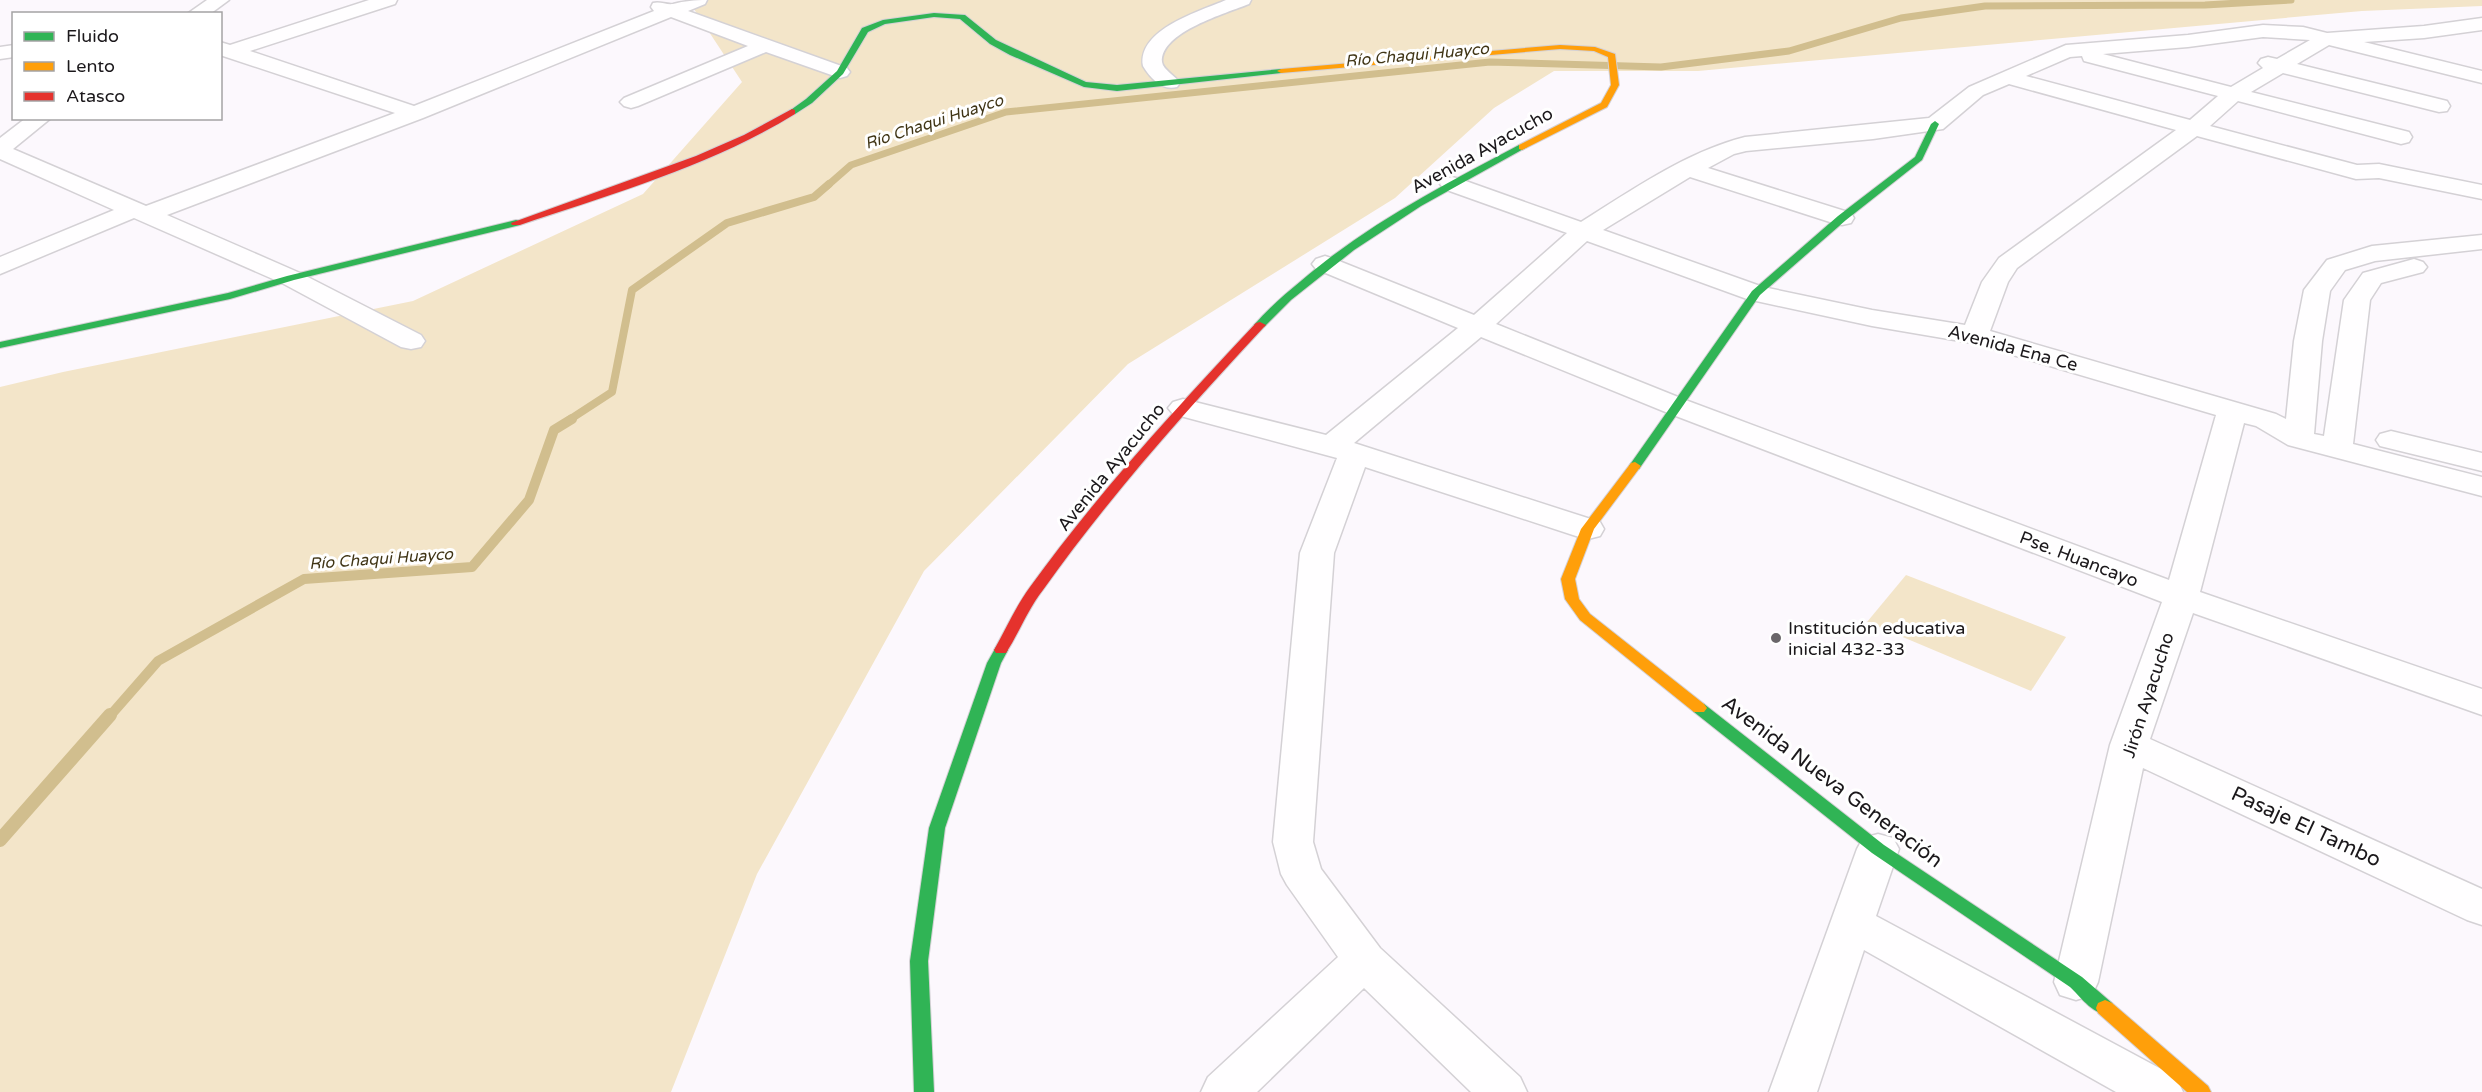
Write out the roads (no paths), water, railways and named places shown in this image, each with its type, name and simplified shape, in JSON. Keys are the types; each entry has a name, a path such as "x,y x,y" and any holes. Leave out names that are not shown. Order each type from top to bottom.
{"street":[{"path":"199,12 220,0"},
{"path":"226,50 388,0"},
{"path":"641,0 840,72"},
{"path":"0,266 141,211 415,113 547,62 668,10 698,0"},
{"path":"1170,83 1153,67 1152,63 1165,36 1173,29 1242,0"},
{"path":"0,345 142,316 512,224 634,183 700,158 773,125 809,101 840,72 858,38 873,25 920,16 962,17 993,42 1084,84 1117,88 1170,83"},
{"path":"1975,335 1995,282 2008,263 2212,114 2233,94 2326,39 2424,32 2482,24"},
{"path":"1183,408 1343,450 1588,529 1678,407 1756,293 1842,218 1919,158 1935,124 1976,91 2066,51 2275,31 2297,32 2482,77"},
{"path":"2188,41 2439,106"},
{"path":"631,102 764,46"},
{"name":"Avenida Ayacucho","path":"924,1092 920,962 937,828 994,663 1035,590 1115,488 1183,408 1266,318 1325,264 1452,184 1604,105 1615,91 1617,76 1610,53 1597,49 1560,47 1242,74 1170,83"},
{"path":"226,50 415,113"},
{"path":"2066,51 2401,137"},
{"path":"2006,77 2356,172 2379,171 2482,192"},
{"path":"2379,171 2401,137 2439,106 2482,77"},
{"path":"38,120 0,149 291,278 411,341"},
{"path":"1503,1092 1364,960 1302,874 1293,842 1317,553 1343,450 1584,231 1639,196 1688,169 1726,149 1745,144 1935,124"},
{"path":"1688,169 1842,218"},
{"name":"Avenida Ena Ce","path":"1452,184 1756,293 1872,318 1975,335 2339,439 2482,487"},
{"path":"2300,429 2308,341 2317,290 2336,265 2372,254 2482,242"},
{"path":"2339,439 2357,300 2372,278 2402,269 2482,259"},
{"name":"Pse. Huancayo","path":"1325,264 1678,407 2181,597 2482,702"},
{"name":"Jirón Ayacucho","path":"2076,982 2129,745 2249,415"},
{"name":"Avenida Ena Ce","path":"2339,439 2482,462"},
{"name":"Avenida Nueva Generación","path":"1588,529 1568,579 1572,598 1585,617 1878,849 2076,982 2201,1092"},
{"name":"Pasaje El Tambo","path":"2129,745 2482,908"},
{"path":"1793,1092 1878,849"},
{"path":"1852,923 2159,1092"},
{"path":"1225,1092 1364,960"}],"waterway":[{"name":"Río Chaqui Huayco","path":"827,186 851,165 1006,112 1490,62 1661,67 1789,51 1901,18 1985,6 2205,5 2291,0"},
{"name":"Río Chaqui Huayco","path":"569,420 612,392 632,290 727,223 814,197 829,184"},
{"name":"Río Chaqui Huayco","path":"109,717 158,661 304,579 472,567 529,500 554,430 572,419"},
{"name":"Río Chaqui Huayco","path":"0,840 110,715"}],"place":[{"name":"Institución educativa inicial 432-33","path":"1776,638"}]}
